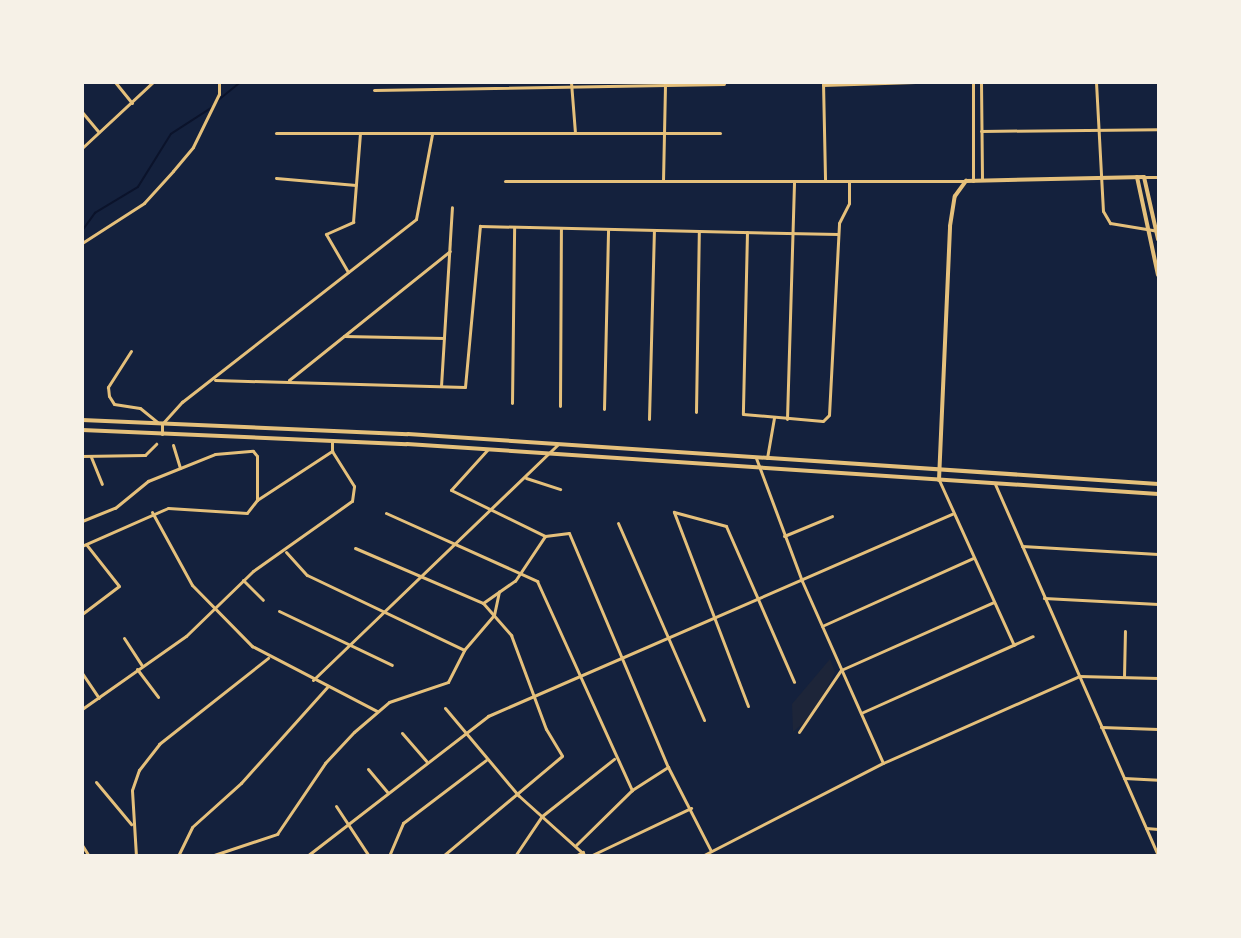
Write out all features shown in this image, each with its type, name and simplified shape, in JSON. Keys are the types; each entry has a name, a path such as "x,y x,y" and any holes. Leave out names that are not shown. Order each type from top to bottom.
{"street":[{"path":"115,82 132,103"},
{"path":"82,148 153,82"},
{"path":"82,243 144,203 173,171 193,147 219,94 219,82"},
{"path":"825,181 823,84 915,82"},
{"path":"973,82 973,181"},
{"path":"981,82 982,180"},
{"path":"1096,82 1098,178 1110,223 1157,231"},
{"path":"374,90 665,83 724,84"},
{"path":"663,181 665,83"},
{"path":"571,85 574,133"},
{"path":"82,112 99,132"},
{"path":"981,131 1158,129"},
{"path":"348,272 326,234 353,222 360,133"},
{"path":"160,424 416,219 432,133"},
{"path":"276,134 720,133"},
{"path":"1137,177 1158,275"},
{"path":"1144,177 1158,240"},
{"path":"505,181 973,181 1158,177"},
{"path":"276,178 356,185"},
{"path":"787,419 794,181"},
{"path":"747,232 742,411 745,416 823,421 829,415 838,234 849,204 849,181"},
{"path":"966,181 955,196 950,226 936,470 952,514 1014,645"},
{"path":"441,386 452,207"},
{"path":"215,380 468,385 480,226 838,234"},
{"path":"512,402 514,227"},
{"path":"560,406 561,228"},
{"path":"604,409 608,229"},
{"path":"649,419 654,230"},
{"path":"696,412 699,231"},
{"path":"288,381 450,251"},
{"path":"344,336 444,338"},
{"path":"131,351 108,387 110,396 114,404 146,411 160,424 162,434"},
{"path":"767,458 774,418"},
{"path":"82,420 559,443 1158,484"},
{"path":"82,430 488,449 1158,494"},
{"path":"82,709 142,666 214,608 273,555 286,552 356,495 332,451 332,441"},
{"path":"313,680 419,578 492,512 559,443"},
{"path":"82,456 145,455 156,444"},
{"path":"173,445 180,468"},
{"path":"488,449 451,487 492,512 545,536 566,531 668,767 711,851"},
{"path":"82,521 115,508 139,486 226,451 253,451 257,501"},
{"path":"82,614 119,586 84,545 152,512 247,513 257,501 332,451"},
{"path":"91,457 102,484"},
{"path":"756,458 756,468 802,581 883,763"},
{"path":"526,478 560,489"},
{"path":"995,484 1158,855"},
{"path":"152,512 192,585 268,658 377,711"},
{"path":"748,706 712,620 674,512 726,526 794,682"},
{"path":"386,513 456,546 522,572 542,589 577,677 614,759 632,790"},
{"path":"307,855 463,732 532,696 802,581 952,514"},
{"path":"784,536 832,516"},
{"path":"618,523 704,720"},
{"path":"483,603 522,572 545,536"},
{"path":"1022,546 1158,554"},
{"path":"355,548 419,578 483,603 511,635 532,696 563,760 443,855"},
{"path":"286,552 307,575 386,610 464,650"},
{"path":"822,626 973,558"},
{"path":"243,580 263,600"},
{"path":"211,855 280,831 325,763 377,711 448,682 464,650 494,615 499,592"},
{"path":"1044,598 1158,604"},
{"path":"799,732 815,717 841,670 994,602"},
{"path":"279,611 392,665"},
{"path":"1124,677 1125,632"},
{"path":"861,713 1033,636"},
{"path":"124,638 142,666"},
{"path":"136,855 132,826 132,790 149,756 268,658"},
{"path":"137,669 158,698"},
{"path":"82,673 99,698"},
{"path":"702,855 883,763 1079,676 1158,678"},
{"path":"178,855 192,827 241,783 327,687"},
{"path":"445,708 486,760 518,795 586,854"},
{"path":"1101,727 1158,729"},
{"path":"402,733 426,761"},
{"path":"515,855 542,816 614,759"},
{"path":"389,855 403,823 486,760"},
{"path":"576,845 632,790 668,767"},
{"path":"368,769 387,792"},
{"path":"1124,778 1158,780"},
{"path":"96,782 132,826"},
{"path":"336,806 369,855"},
{"path":"575,855 586,854 691,808"},
{"path":"1146,828 1158,828"},
{"path":"82,845 88,855"}],"shaded area":[{"path":"830,659 835,672 813,715 793,732 792,704"}],"waterway":[{"path":"216,102 241,82"},
{"path":"82,231 95,213 138,187 171,134 211,108"}]}
